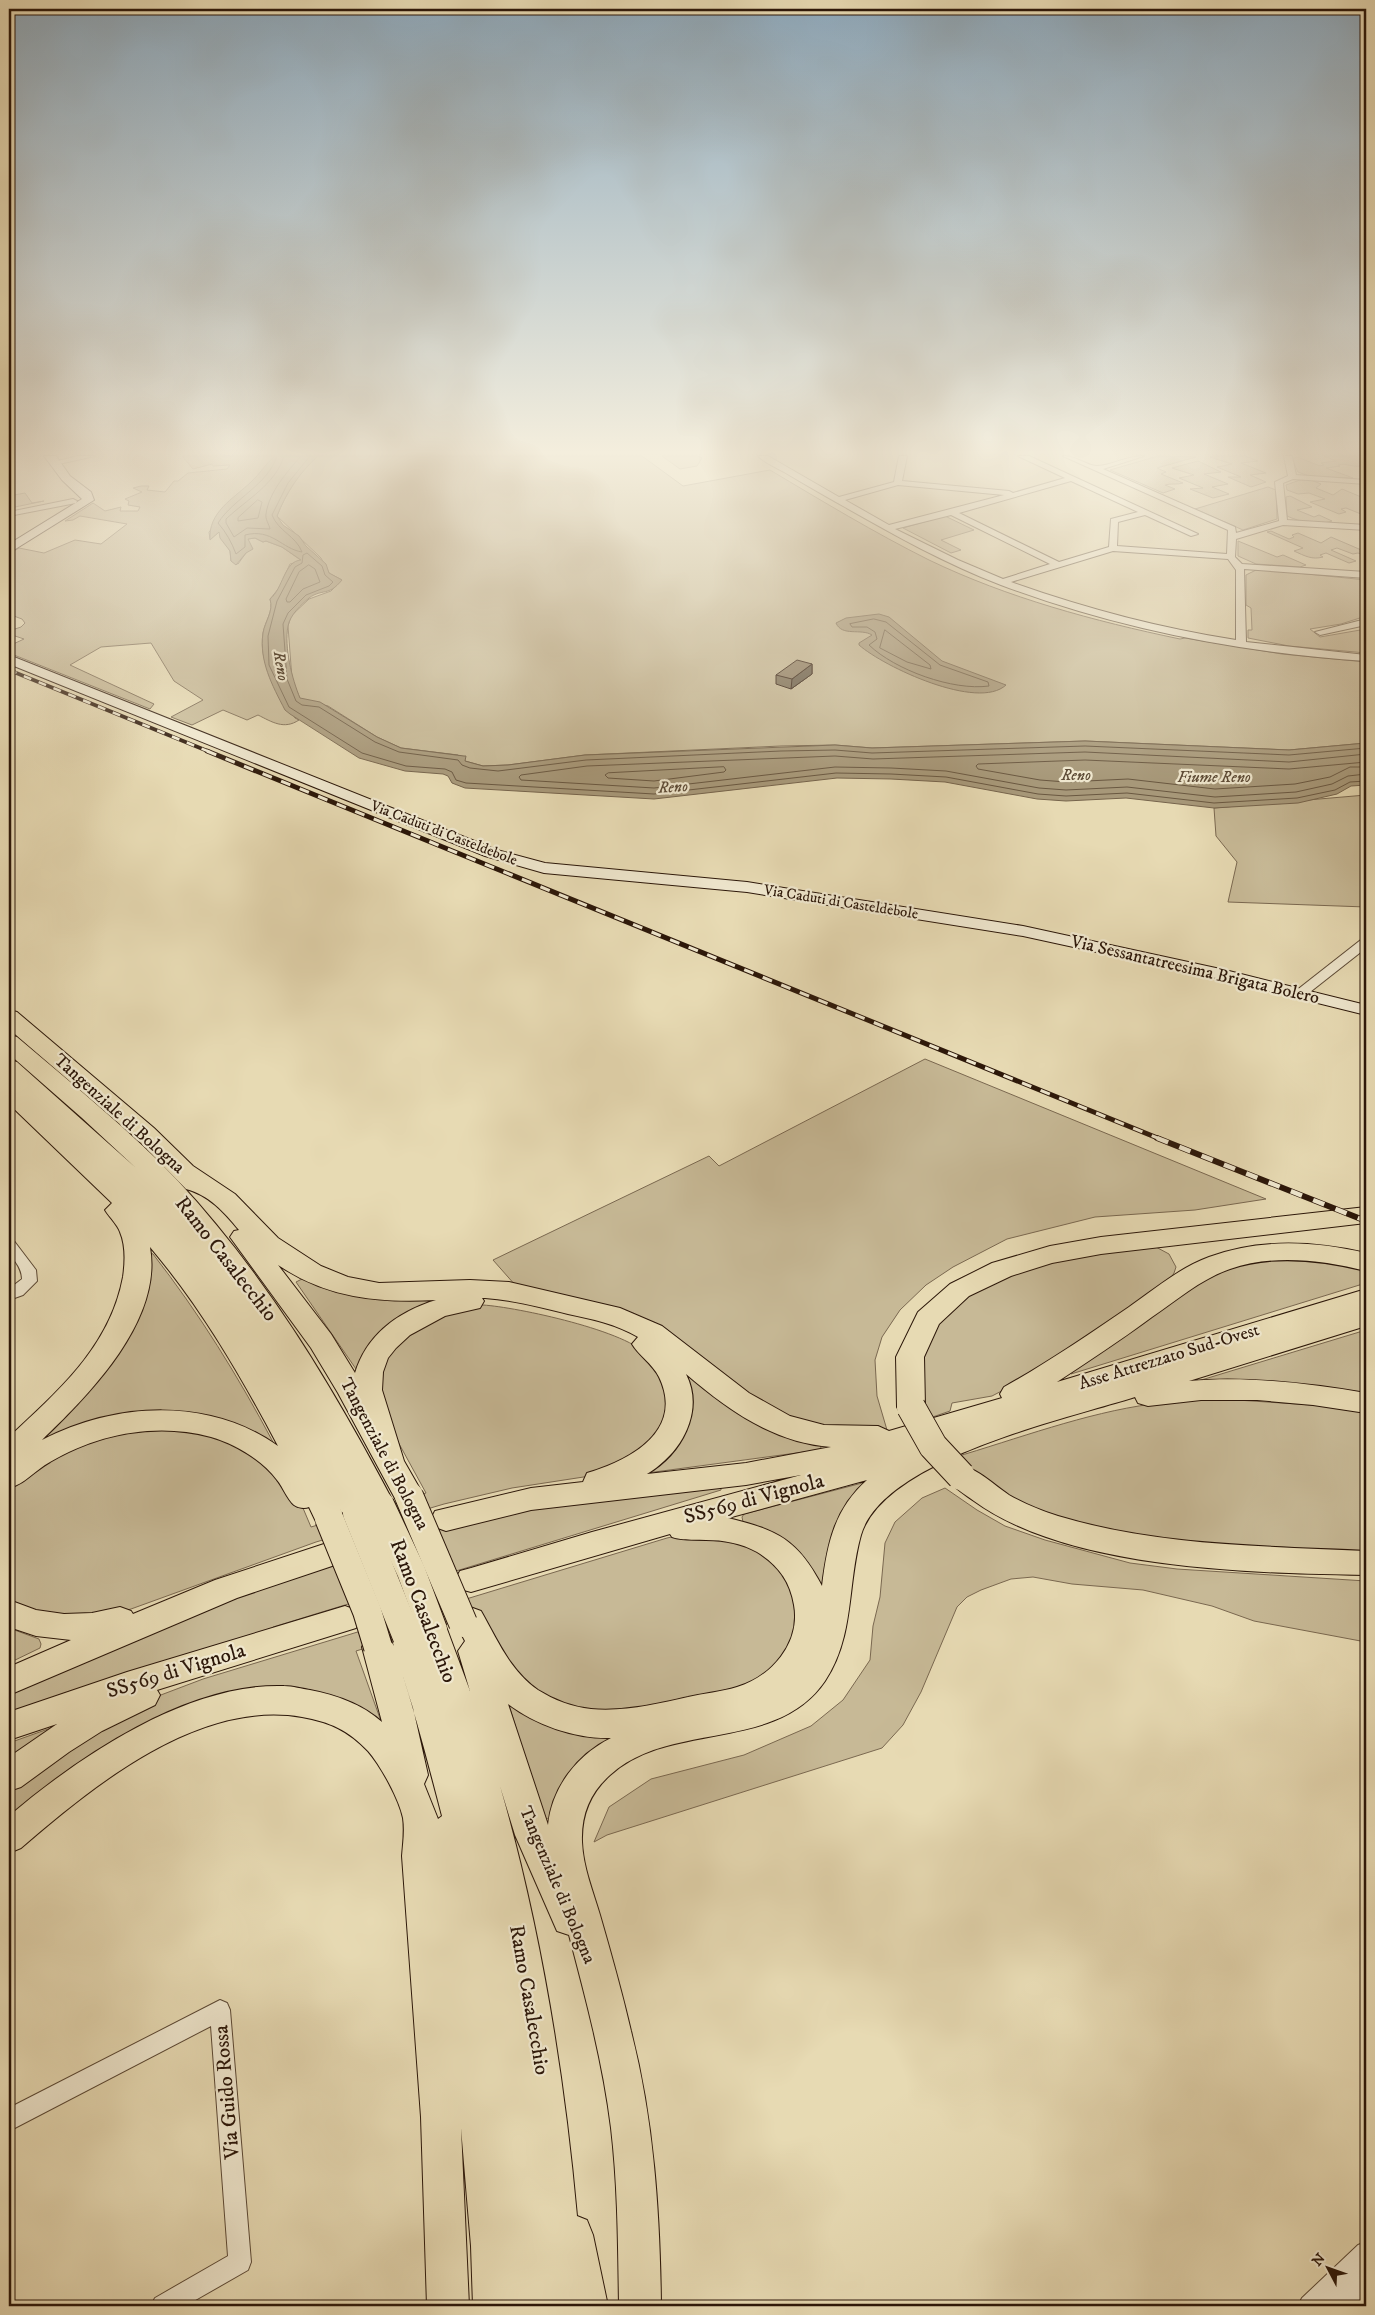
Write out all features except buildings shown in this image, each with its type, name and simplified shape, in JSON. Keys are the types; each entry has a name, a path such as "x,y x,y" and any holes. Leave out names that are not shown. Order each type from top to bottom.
{"highway":[{"name":"Tangenziale di Bologna","path":"9,1017 145,1133 185,1172 234,1225 321,1341 351,1390 390,1460 359,1510 337,1562 430,1631 485,1682 533,1835 602,1992"},
{"name":"Ramo Casalecchio","path":"9,1042 123,1141 169,1187 224,1250 269,1310 346,1437 359,1510"},
{"name":"Ramo Casalecchio","path":"9,1066 131,1177 184,1237 255,1331 300,1404 359,1510 384,1576 430,1631 467,1730 507,1879 525,1973 549,2124 564,2306"},
{"name":"Tangenziale di Bologna","path":"9,1091 118,1193 164,1246 193,1283 262,1387 359,1510 459,1580 430,1631 396,1708 419,1812"},
{"path":"9,1454 94,1369 124,1320 137,1270 137,1248 131,1228 124,1216 86,1177 46,1125"},
{"path":"185,1172 226,1201 254,1231 286,1259 324,1280 360,1290 379,1292 485,1290 514,1292 602,1312 636,1324 659,1336 733,1398 764,1418 780,1425 835,1438 920,1434"},
{"path":"962,1446 933,1446 911,1407 908,1369 910,1356 922,1329 936,1310 962,1288 980,1278 1024,1262 1090,1247 1366,1215"},
{"path":"640,2306 638,2211 624,2084 602,1992 564,1852 566,1812 578,1787 596,1766 626,1747 665,1734 755,1713 779,1703 799,1688 818,1665 829,1642 842,1547 854,1514 865,1499 889,1479 962,1446 1064,1365 1188,1279 1219,1264 1253,1255 1285,1252 1323,1254 1366,1262"},
{"name":"Asse Attrezzato Sud-Ovest","path":"962,1446 1366,1298"},
{"path":"390,1460 370,1400 366,1379 373,1360 389,1339 408,1323 434,1310 448,1305 478,1300 515,1303 565,1315 630,1335 661,1356 673,1374 679,1394 679,1404 676,1423 658,1450 637,1466 615,1476 556,1488 496,1506"},
{"name":"Asse Attrezzato Sud-Ovest","path":"1037,1418 1366,1316"},
{"path":"1037,1418 1154,1395 1182,1392 1284,1392 1366,1403"},
{"name":"SS569 di Vignola","path":"459,1580 852,1473 962,1446 1037,1418"},
{"path":"9,1477 47,1449 87,1432 127,1422 179,1420 221,1430 250,1443 270,1455 291,1475 359,1510"},
{"name":"SS569 di Vignola","path":"446,1519 496,1506 569,1494 788,1468 858,1452 920,1434 962,1446"},
{"path":"962,1446 987,1497 1027,1517 1078,1534 1175,1552 1366,1563"},
{"path":"430,1631 493,1664 513,1690 538,1707 555,1714 589,1723 608,1724 653,1719 751,1696 779,1679 798,1659 805,1647 812,1621 810,1595 806,1584 791,1563 770,1544 757,1537 722,1528 704,1527 592,1544"},
{"path":"9,1613 22,1620 54,1628 92,1626 226,1589 337,1562"},
{"path":"9,1681 226,1589"},
{"name":"SS569 di Vignola","path":"9,1726 345,1619"},
{"name":"Ramo Casalecchio","path":"430,1631 447,1770 476,1883 502,2019 519,2152 533,2306"},
{"path":"9,1776 55,1742 115,1708 268,1642"},
{"path":"9,1837 83,1777 140,1742 199,1715 250,1702 273,1700 318,1705 338,1711 368,1729 390,1753 419,1812 420,1856 441,2118 448,2306"},
{"path":"447,1770 454,1890 484,2166 494,2306"},
{"path":"549,2124 587,2306"}],"main road":[{"name":"Via Caduti di Casteldebole","path":"9,659 491,853 529,865 561,870 747,887 1023,931"},
{"name":"Via Sessantatreesima Brigata Bolero","path":"1023,931 1301,993 1366,1010"}],"street":[{"path":"960,564 1002,582 1065,604 1116,618 1240,643 1366,658"},
{"path":"1002,582 1056,564"},
{"path":"1240,643 1239,566 1366,575"},
{"path":"1320,632 1366,622"},
{"path":"1301,993 1366,942"},
{"path":"9,1244 29,1270 30,1281 9,1296"},
{"name":"Via Guido Rossa","path":"9,2120 220,2010 240,2262 162,2306"},
{"path":"1310,2306 1366,2253"},
{"path":"1340,2306 1366,2280"}],"shaded area":[{"path":"9,564 290,564 279,588 270,599 271,608 263,633 262,645 271,678 295,718 299,720 283,725 258,715 247,720 223,710 192,725 171,717 203,700 174,681 151,643 101,647 70,665 154,704 150,709 9,653 9,646 24,639 9,634 9,631 21,627 25,623 22,619 11,615 9,610"},
{"path":"324,564 938,564 989,586 1052,607 1180,639 1185,638 1282,654 1366,662 1366,743 1289,750 1085,741 872,748 835,745 781,746 585,755 508,765 483,766 465,761 458,755 401,748 377,737 328,706 300,699 292,679 288,626 291,616 309,599 331,591 342,580 329,573"},
{"path":"1256,564 1306,565 1300,567"},
{"path":"1258,569 1366,580 1366,616 1341,624 1310,629 1320,637 1366,629 1366,653 1289,646 1248,638 1248,630 1252,630 1251,608 1246,605 1246,575"},
{"path":"1366,795 1366,907 1228,902 1237,862 1216,836 1214,808"},
{"path":"925,1059 1266,1199 1195,1210 1095,1217 1007,1239 953,1267 926,1285 900,1310 882,1337 875,1360 877,1396 887,1430 852,1432 765,1412 661,1328 516,1286 493,1260 709,1156 719,1166"},
{"path":"1154,1246 1169,1254 1176,1267 1167,1284 1015,1384 992,1396 952,1403 950,1411 924,1420 914,1371 951,1301 1036,1262"},
{"path":"151,1253 186,1299 217,1345 273,1442 268,1444 183,1414 12,1464 9,1467 9,1463 83,1391 146,1255"},
{"path":"1262,1258 1349,1262 1366,1266 1366,1283 1071,1374 1068,1370 1204,1276"},
{"path":"304,1278 455,1297 361,1368 356,1369 296,1282"},
{"path":"483,1305 520,1310 571,1322 620,1338 638,1347 653,1362 671,1402 650,1447 590,1476 512,1488 444,1504 316,1542 131,1609 96,1619 20,1608 9,1601 9,1483 23,1470 72,1442 177,1425 249,1448 300,1501 311,1527 426,1493 374,1398 374,1377 406,1331 468,1306"},
{"path":"1366,1330 1366,1397 1319,1389 1198,1381"},
{"path":"675,1364 820,1444 821,1448 819,1450 647,1473 656,1463"},
{"path":"1237,1400 1326,1406 1366,1413 1366,1554 1161,1544 1023,1510 952,1458 1051,1427 1127,1408 1173,1402"},
{"path":"866,1482 823,1627 743,1522 742,1517 744,1514"},
{"path":"721,1485 721,1490 273,1627 267,1634 9,1716 9,1691 101,1649 325,1563 447,1527 540,1507"},
{"path":"945,1488 1005,1526 1045,1540 1130,1563 1177,1569 1366,1581 1366,1642 1254,1621 1212,1606 1143,1590 1072,1584 1033,1577 1011,1579 967,1597 957,1607 921,1692 903,1725 882,1748 607,1835 594,1842 609,1807 651,1779 744,1755 811,1726 843,1700 870,1660 873,1626 880,1597 885,1543 895,1522 922,1498"},
{"path":"690,1533 758,1546 796,1587 797,1639 767,1676 718,1696 591,1714 520,1685 480,1613 356,1651 382,1724 276,1692 40,1798 9,1826 9,1788 31,1770 145,1701 203,1679 667,1538"},
{"path":"9,1628 39,1639 40,1648 9,1663"},
{"path":"509,1705 616,1733 551,1820 543,1817"},
{"path":"62,1724 9,1765 9,1743"}],"water":[{"name":"Fiume Reno","path":"326,564 329,573 342,580 333,589 318,593 309,598 296,610 289,622 287,634 288,653 294,682 300,698 320,702 377,737 401,748 466,756 465,761 483,766 508,765 585,755 835,745 872,748 1085,741 1289,750 1366,743 1366,785 1351,786 1337,794 1298,803 1214,808 1126,798 1066,801 1037,799 945,782 891,779 837,778 654,799 465,788 452,783 448,776 443,774 405,771 359,758 285,710 271,682 265,663 262,643 264,629 271,608 270,599 278,589 291,565"},
{"path":"879,614 889,617 942,661 1006,685 993,692 975,693 954,690 931,683 889,664 859,645 859,643 872,635 843,630 836,623 846,618"}],"railway":[{"path":"9,670 210,752"},
{"path":"207,751 1160,1139"},
{"path":"1157,1138 1366,1221"}],"water label":[{"name":"Reno","path":"281,666"},
{"name":"Reno","path":"1076,775"},
{"name":"Reno","path":"673,787"}]}
